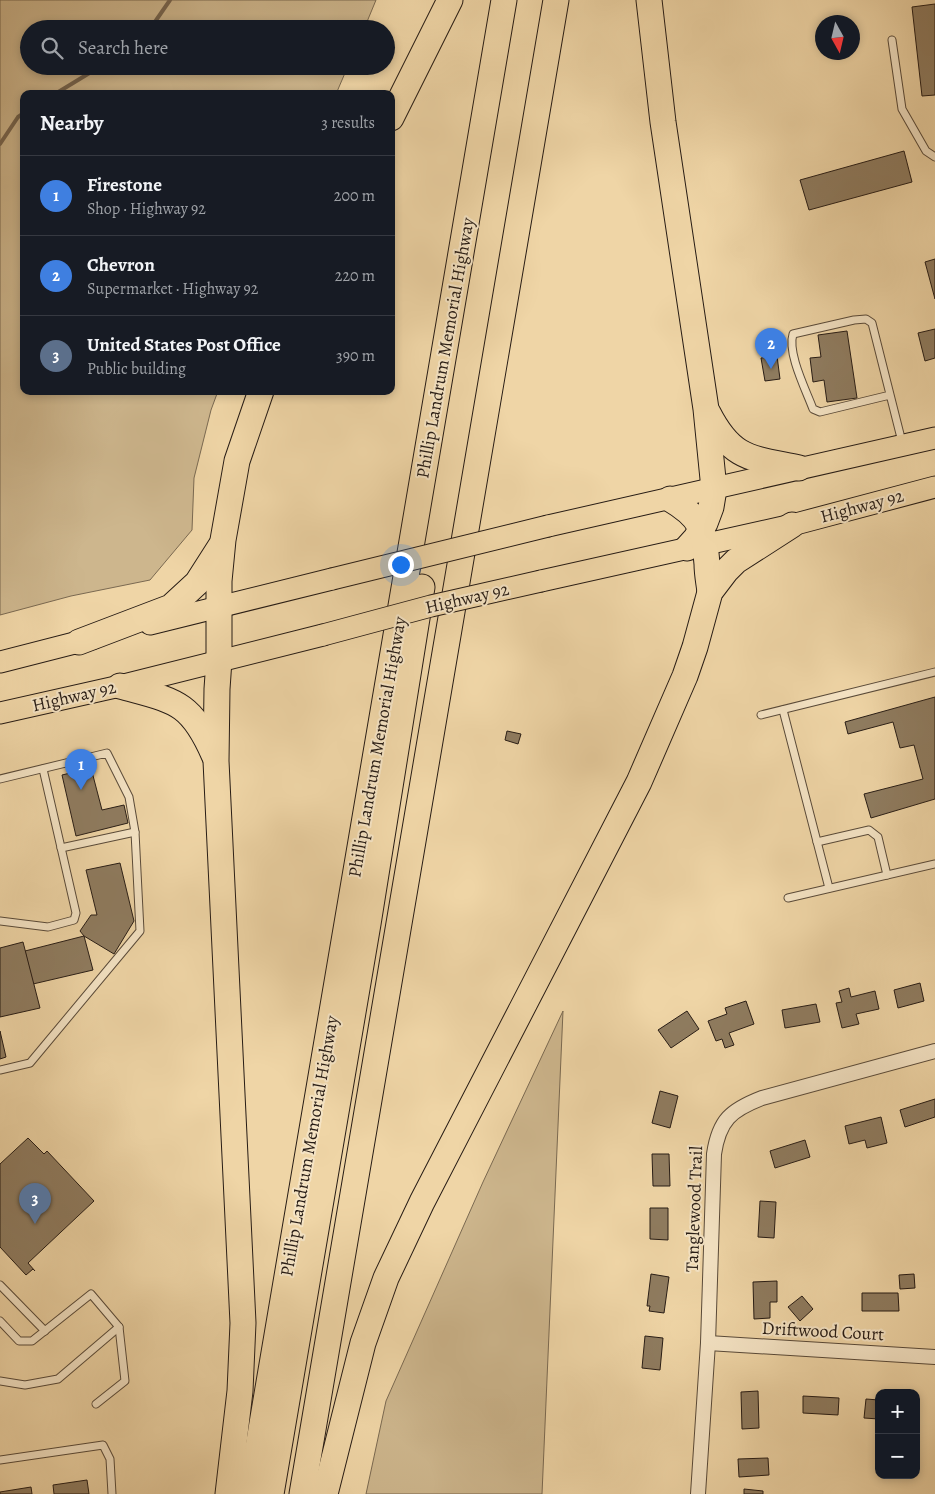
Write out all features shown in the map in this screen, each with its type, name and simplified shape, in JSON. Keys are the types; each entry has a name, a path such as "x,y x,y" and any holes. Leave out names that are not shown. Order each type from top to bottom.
{"highway":[{"path":"395,110 450,0"},
{"name":"Phillip Landrum Memorial Highway","path":"250,1494 504,0"},
{"path":"271,1494 373,894 429,539 522,0"},
{"path":"302,1494 556,0"},
{"path":"648,0 663,122 706,409 714,489 711,507 698,540"},
{"path":"228,1494 240,1391 243,1322 216,761 219,581 223,540 237,461 259,395"},
{"path":"706,409 717,431 735,450 760,460 799,468"},
{"path":"670,499 695,518 710,592"},
{"path":"325,1494 363,1343 386,1278 422,1202 651,756 685,676 710,592 736,561 792,525"},
{"path":"79,642 171,606 197,583 223,540"},
{"path":"120,686 166,699 186,710 203,731 216,761"}],"main road":[{"path":"0,662 548,526 935,438"},
{"name":"Highway 92","path":"0,713 120,686 698,540 792,525 935,487"}],"street":[{"name":"Tanglewood Trail","path":"698,1494 708,1343 716,1137 723,1124 733,1113 747,1104 762,1098 935,1051"},
{"name":"Driftwood Court","path":"708,1343 935,1357"}],"lane":[{"path":"892,40 902,109 926,151 935,157"},
{"path":"890,395 820,412 813,409 792,351 791,339 793,334 854,320 866,319 872,323 903,445"},
{"path":"761,715 935,672"},
{"path":"783,710 829,888"},
{"path":"0,779 107,753 129,797 134,832 140,931 30,1063 0,1070"},
{"path":"0,921 48,928 74,920 76,912 43,769"},
{"path":"817,842 869,830 878,837 887,875"},
{"path":"61,848 134,832"},
{"path":"788,898 935,864"},
{"path":"0,1285 45,1330"},
{"path":"0,1321 19,1341 32,1341 91,1294 119,1327 125,1381 96,1404"},
{"path":"0,1381 25,1385 58,1379 119,1327"},
{"path":"0,1460 103,1445 110,1459 112,1494"}],"shaded area":[{"path":"0,0 376,0 368,20 20,20 20,75 344,75 338,90 20,90 20,395 217,395 194,478 192,530 150,580 71,596 0,615"},
{"path":"563,1011 542,1494 366,1494 386,1401 483,1182"}],"building":[{"path":"935,4 935,95 922,96 912,7"},
{"path":"904,151 912,182 809,210 800,180"},
{"path":"935,259 935,299 925,262"},
{"path":"935,329 935,358 925,361 918,333"},
{"path":"847,331 857,398 827,402 824,380 813,382 810,358 821,357 818,335"},
{"path":"777,356 780,379 765,381 761,358"},
{"path":"935,697 935,799 871,818 864,794 923,779 914,745 900,748 893,722 848,734 845,722"},
{"path":"507,731 521,734 518,744 505,740"},
{"path":"91,768 102,810 124,805 128,823 76,836 62,775"},
{"path":"120,863 134,921 114,954 84,936 80,931 91,915 97,915 86,870"},
{"path":"84,936 93,970 33,984 25,951"},
{"path":"23,942 40,1008 0,1017 0,948"},
{"path":"920,983 924,1001 898,1008 894,990"},
{"path":"849,988 851,997 875,991 879,1009 856,1014 859,1024 842,1028 836,1003 842,1002 839,991"},
{"path":"746,1001 754,1024 729,1033 734,1045 725,1048 722,1039 716,1041 708,1021 727,1014 725,1008"},
{"path":"816,1004 820,1022 785,1028 782,1010"},
{"path":"687,1011 699,1029 671,1048 658,1030"},
{"path":"0,1031 6,1057 0,1059"},
{"path":"660,1091 678,1096 670,1128 652,1123"},
{"path":"935,1099 935,1117 905,1127 900,1110"},
{"path":"881,1117 887,1143 867,1148 865,1140 849,1144 845,1126"},
{"path":"28,1138 44,1154 47,1151 94,1201 28,1263 35,1271 33,1269 26,1275 0,1247 0,1164"},
{"path":"805,1140 810,1157 775,1168 770,1151"},
{"path":"652,1154 669,1154 670,1186 653,1186"},
{"path":"760,1201 776,1202 774,1238 758,1237"},
{"path":"650,1208 668,1208 668,1240 650,1239"},
{"path":"651,1274 669,1277 664,1313 649,1311 650,1306 647,1306"},
{"path":"914,1274 915,1288 900,1289 899,1275"},
{"path":"777,1281 777,1302 770,1302 770,1318 754,1319 753,1282"},
{"path":"862,1293 898,1293 899,1311 862,1311"},
{"path":"802,1296 813,1309 800,1321 788,1307"},
{"path":"645,1336 663,1338 660,1370 642,1368"},
{"path":"758,1391 759,1428 742,1429 741,1392"},
{"path":"803,1396 839,1398 838,1415 803,1413"},
{"path":"866,1399 875,1400 875,1419 864,1418"},
{"path":"768,1458 769,1475 739,1477 738,1459"},
{"path":"87,1480 89,1494 54,1494 53,1485"},
{"path":"31,1487 32,1494 0,1494 0,1492"},
{"path":"744,1489 763,1491 763,1494 744,1494"}],"waterway":[{"path":"156,20 170,0"},
{"path":"62,90 86,75"},
{"path":"0,144 20,116"}],"place":[{"name":"Chevron","path":"771,369"},
{"name":"Firestone","path":"81,790"},
{"name":"United States Post Office","path":"35,1224"}]}
